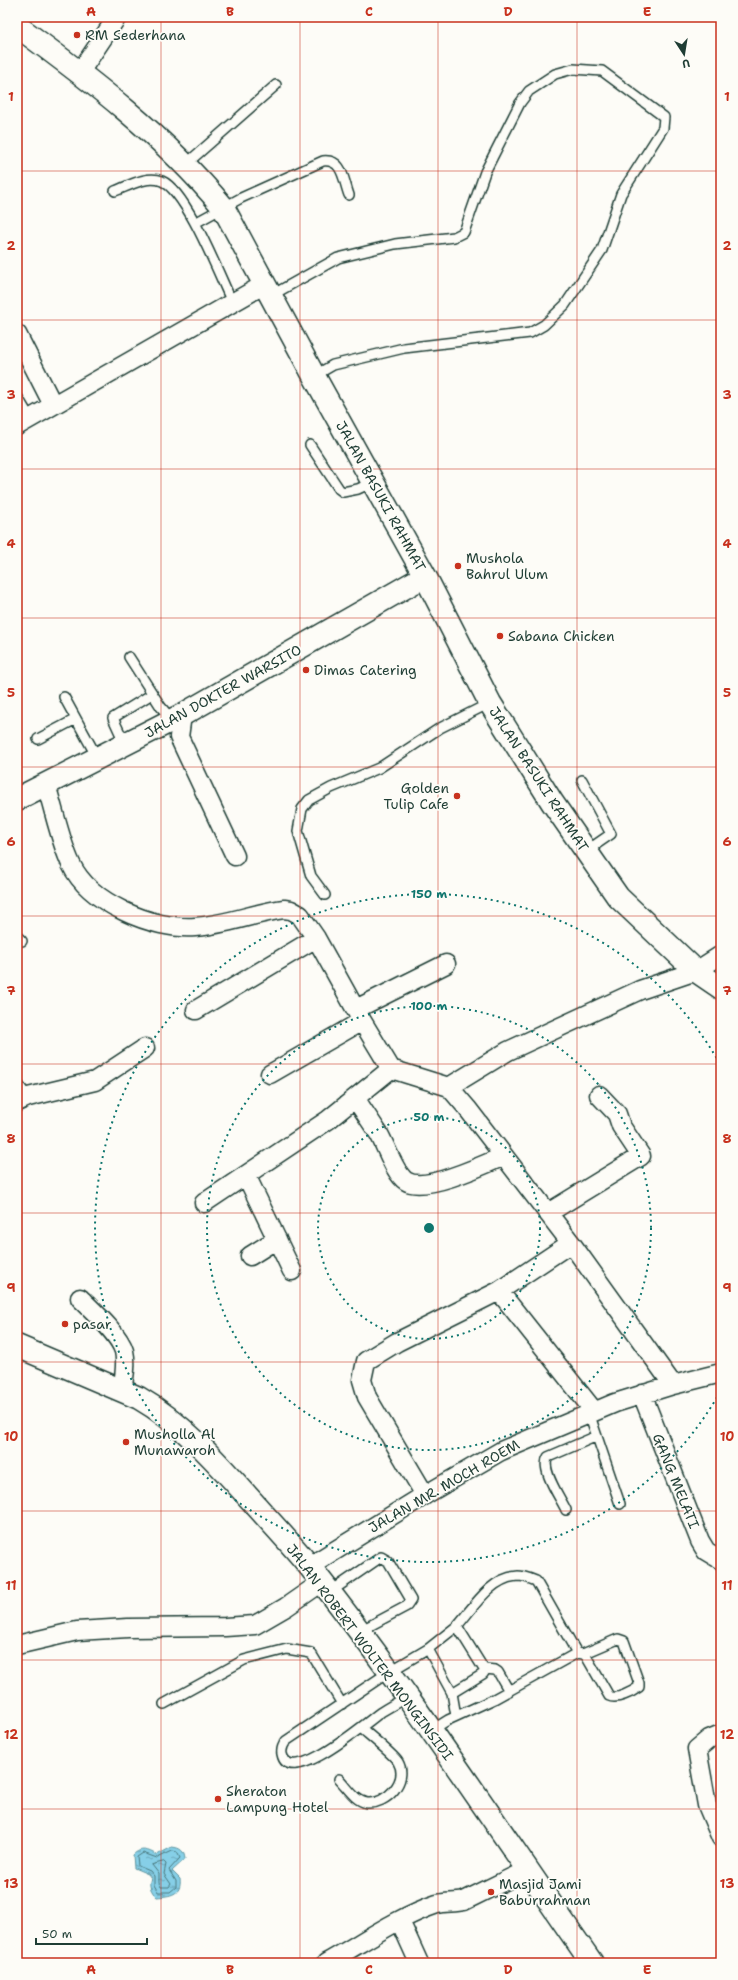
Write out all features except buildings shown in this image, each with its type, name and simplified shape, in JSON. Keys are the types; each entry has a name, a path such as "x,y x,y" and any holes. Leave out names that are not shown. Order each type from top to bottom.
{"main road":[{"name":"JALAN BASUKI RAHMAT","path":"17,26 80,72 155,135 185,165 223,207 314,376 425,576 490,703 585,852 618,896 696,971 721,988"},
{"name":"JALAN DOKTER WARSITO","path":"17,799 177,718 425,576"},
{"name":"JALAN ROBERT WOLTER MONGINSIDI","path":"17,1346 122,1391 157,1408 186,1433 241,1489 320,1580 432,1730 592,1963"}],"street":[{"path":"80,72 117,17"},
{"path":"23,422 232,302 269,290"},
{"path":"17,334 53,405"},
{"path":"177,718 179,737 235,856"},
{"path":"46,785 70,863 78,876 88,889 124,911 168,925 195,927 284,909 291,910 300,915 316,938 391,1069 448,1087 504,1156 571,1243 673,1384"},
{"path":"196,1010 316,938"},
{"path":"448,1087 508,1051 640,990 696,971 721,955"},
{"path":"270,1074 359,1015 446,964"},
{"path":"21,1094 95,1081 145,1048"},
{"path":"204,1203 328,1120 391,1069"},
{"path":"548,1213 641,1156 621,1126 617,1114 599,1095"},
{"path":"355,1098 379,1135 399,1172 406,1181 418,1184 472,1172 504,1156"},
{"path":"246,1175 292,1272"},
{"path":"250,1256 277,1239"},
{"path":"425,1494 367,1397 362,1380 366,1361 397,1342 499,1291 571,1243"},
{"path":"499,1291 591,1412"},
{"path":"80,1298 112,1332 124,1350 126,1365 122,1391"},
{"name":"JALAN MR. MOCH ROEM","path":"17,1645 77,1631 128,1628 225,1627 254,1625 286,1606 320,1580 425,1494 501,1451 591,1412 673,1384 721,1373"},
{"name":"GANG MELATI","path":"642,1394 700,1541 706,1551 721,1560"},
{"path":"721,1734 709,1739 697,1749 707,1805 721,1838"},
{"path":"326,1963 400,1921 437,1904 464,1901 527,1870"},
{"path":"400,1921 419,1963"}],"lane":[{"path":"269,290 338,258 395,244 454,238 464,232 485,172 520,103 529,92 555,74 573,69 602,71 664,117 663,128 621,194 602,250 564,305 544,325 530,332 404,348 333,365 314,376"},
{"path":"185,165 276,85"},
{"path":"195,223 223,207 323,160 332,160 338,164 349,195"},
{"path":"115,191 147,180 161,181 176,192 195,223 232,302"},
{"path":"17,396 23,422"},
{"path":"310,445 339,489 343,492 358,489 373,482"},
{"path":"129,657 152,694 177,718"},
{"path":"125,744 113,718 152,694"},
{"path":"64,697 98,759"},
{"path":"325,895 311,876 298,831 302,808 309,800 331,788 379,768 440,728 490,703"},
{"path":"38,739 76,719"},
{"path":"582,780 611,834 585,852"},
{"path":"591,1412 597,1436 620,1504"},
{"path":"566,1510 546,1470 546,1460 548,1457 597,1436"},
{"path":"320,1580 381,1557 388,1561 411,1600 407,1606 359,1632"},
{"path":"407,1697 380,1713 361,1728 313,1760 301,1765 292,1765 283,1757 282,1750 286,1740 389,1672 428,1649 457,1626 494,1584 509,1577 520,1576 536,1581 580,1654 609,1696 613,1698 639,1687 639,1683 624,1641 618,1639 580,1654 476,1708 456,1716 432,1730"},
{"path":"457,1626 485,1669"},
{"path":"164,1704 244,1660 287,1649 311,1653 342,1704"},
{"path":"428,1649 452,1693 456,1716"},
{"path":"452,1693 483,1674 485,1669"},
{"path":"485,1669 495,1670 498,1672 509,1691"},
{"path":"339,1779 354,1797 366,1803 378,1802 395,1790 401,1777 398,1762 361,1728"}],"water":[{"path":"172,1847 182,1850 185,1859 172,1871 180,1879 179,1888 174,1894 157,1897 151,1888 151,1878 148,1874 134,1868 133,1855 136,1852 145,1850 157,1855"}],"place":[{"name":"RM Sederhana","path":"77,35"},
{"name":"Mushola Bahrul Ulum","path":"458,566"},
{"name":"Sabana Chicken","path":"500,636"},
{"name":"Dimas Catering","path":"306,670"},
{"name":"Golden Tulip Cafe","path":"457,796"},
{"name":"pasar","path":"65,1324"},
{"name":"Musholla Al Munawaroh","path":"126,1442"},
{"name":"Sheraton Lampung Hotel","path":"218,1799"},
{"name":"Masjid Jami Baburrahman","path":"491,1892"}]}
